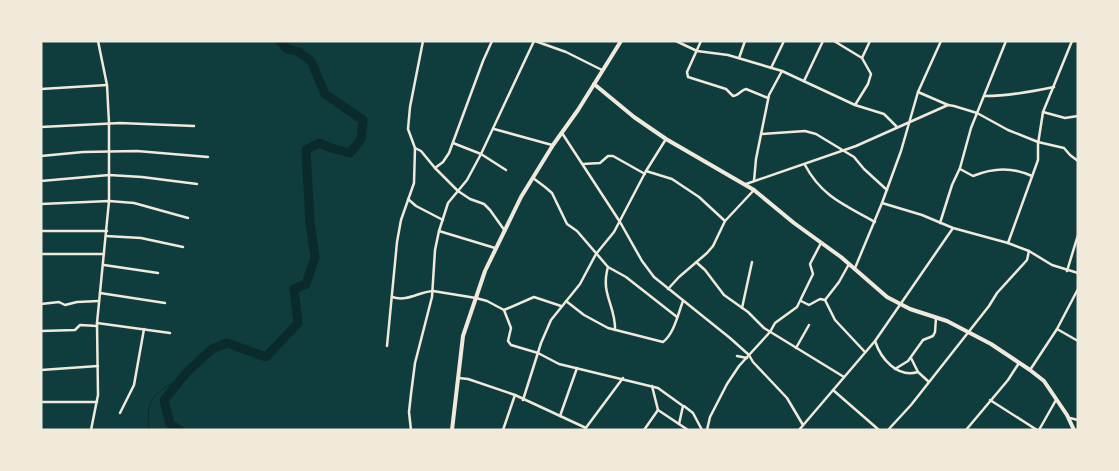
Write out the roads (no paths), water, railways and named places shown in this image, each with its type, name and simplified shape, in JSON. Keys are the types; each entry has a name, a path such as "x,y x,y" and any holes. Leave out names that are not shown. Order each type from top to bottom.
{"street":[{"path":"387,346 397,242 401,220 414,183 415,148 408,129 410,107 423,41"},
{"path":"435,168 443,162 453,144 492,41"},
{"path":"411,430 409,412 415,363 433,291 435,250 439,230 448,203 467,180 481,154 534,41 566,52 602,70"},
{"path":"452,430 463,336 495,248 521,197 621,41"},
{"path":"676,41 697,50 739,58 782,71 855,105 884,114 897,127"},
{"path":"701,41 687,72 688,77 726,89 732,96 746,89 768,98"},
{"path":"739,58 744,41"},
{"path":"771,68 784,41"},
{"path":"804,81 823,41"},
{"path":"834,41 862,58 871,74 868,84 855,105"},
{"path":"862,58 870,41"},
{"path":"854,269 887,190 918,92 941,41"},
{"path":"940,223 952,184 960,168 971,128 1006,41"},
{"path":"1008,243 1039,156 1038,142 1043,112 1072,41"},
{"path":"91,430 97,402 97,325 109,201 107,85 99,42"},
{"path":"754,181 756,159 768,98 782,71"},
{"path":"594,84 634,117 666,139 746,184 900,305 936,317 968,332 991,344 1030,370 1042,379 1074,430 1078,424"},
{"path":"41,89 107,85"},
{"path":"985,96 1026,93 1054,87"},
{"path":"918,92 948,105 977,113 1008,130 1038,142 1064,148 1078,160"},
{"path":"746,184 856,146 948,105"},
{"path":"1043,112 1065,118 1078,116"},
{"path":"41,127 109,123 194,126"},
{"path":"494,129 553,145"},
{"path":"761,134 805,131 830,140 854,157 887,190"},
{"path":"562,133 654,277 730,338 787,398 803,425"},
{"path":"523,400 551,320 580,284 596,254 620,222 645,172 666,139"},
{"path":"453,144 481,154 506,170"},
{"path":"415,148 422,151 435,168 458,191 470,199 484,204 505,231"},
{"path":"41,156 109,151 154,152 208,157"},
{"path":"583,164 600,163 608,156 613,156 645,172 672,179 699,197 725,221"},
{"path":"805,165 815,182 827,194 839,203 875,222"},
{"path":"960,168 973,176 990,170 1018,171 1032,176"},
{"path":"41,181 109,175 197,184"},
{"path":"533,178 552,193 567,224 576,231 608,267 626,277 677,317"},
{"path":"668,289 678,277 713,246 725,221 754,190"},
{"path":"408,199 416,206 443,220"},
{"path":"41,204 109,201 134,203 188,218"},
{"path":"882,203 922,215 953,228 1008,243 1029,251 1067,271 1078,273"},
{"path":"799,430 875,340 953,228"},
{"path":"439,230 495,248"},
{"path":"41,231 107,231"},
{"path":"1067,271 1078,235"},
{"path":"106,236 141,238 182,247"},
{"path":"707,430 710,417 727,384 739,366 770,332 775,323 780,318 793,312 800,301 813,274 810,264 821,243"},
{"path":"888,430 929,382 997,293 1027,260 1029,251"},
{"path":"41,254 104,254"},
{"path":"696,262 705,270 724,295 759,324 844,377"},
{"path":"742,308 752,262"},
{"path":"825,300 839,282 849,264"},
{"path":"104,265 158,274"},
{"path":"608,267 606,291 615,314 616,330"},
{"path":"1030,370 1057,329 1078,289"},
{"path":"392,297 404,299 416,297 424,291 433,291 476,298 504,310 511,328 508,341 511,345 538,353 560,364 658,388 694,413 702,430"},
{"path":"100,292 165,303"},
{"path":"504,310 534,297 561,306"},
{"path":"800,301 809,305 820,299 825,300"},
{"path":"825,300 835,320 865,352"},
{"path":"41,304 60,302 65,305 77,302 99,301"},
{"path":"566,301 584,315 608,328 663,342 666,341 683,301"},
{"path":"896,369 908,361 919,343 933,336 936,317"},
{"path":"41,331 75,330 80,326 97,325 170,333"},
{"path":"796,348 809,325"},
{"path":"120,413 134,385 144,329"},
{"path":"1057,329 1078,340"},
{"path":"875,340 881,354 896,369 903,373 918,372"},
{"path":"736,356 748,357"},
{"path":"911,357 918,372 929,382"},
{"path":"966,430 1020,363"},
{"path":"41,370 98,366"},
{"path":"560,416 577,368"},
{"path":"457,378 468,379 515,395 585,429 623,378"},
{"path":"652,386 658,410 688,430"},
{"path":"833,390 879,430"},
{"path":"503,430 515,395"},
{"path":"990,400 1038,430 1056,400"},
{"path":"41,402 97,402"},
{"path":"679,424 683,406"},
{"path":"644,430 658,410"},
{"path":"1068,418 1078,420"}],"waterway":[{"path":"180,430 170,424 164,400 187,372 212,349 227,343 266,357 298,323 294,289 306,284 315,257 310,223 306,150 319,143 350,153 361,139 363,120 325,94 311,61 299,52 287,49 280,41"},
{"path":"149,430 148,418 151,401 160,391 184,376"}]}
